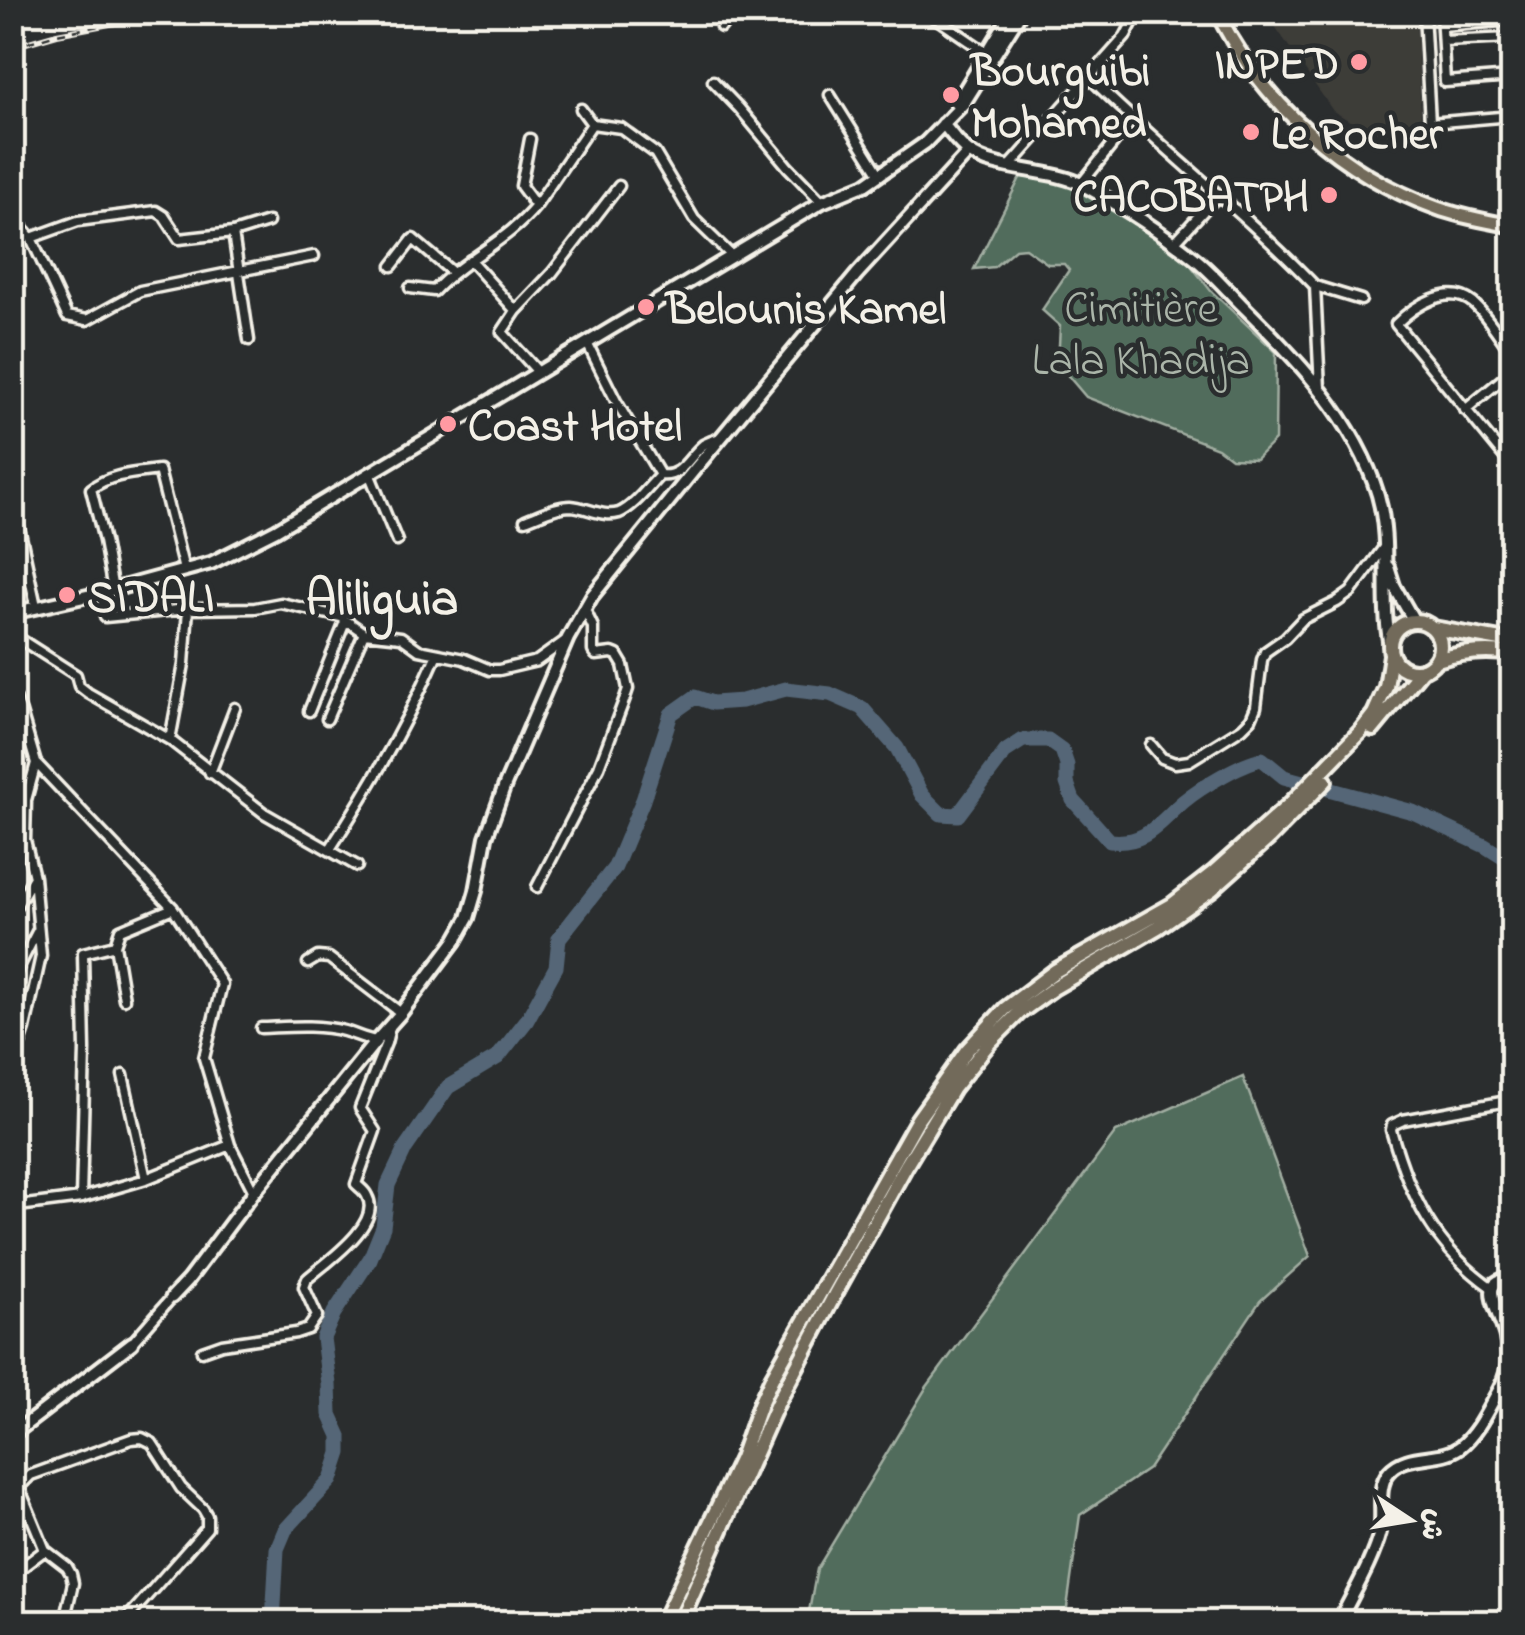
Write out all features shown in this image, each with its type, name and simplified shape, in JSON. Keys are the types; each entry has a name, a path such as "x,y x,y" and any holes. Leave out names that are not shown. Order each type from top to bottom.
{"highway":[{"path":"1322,778 1374,714 1386,686 1391,638 1400,626 1414,620 1434,628 1512,642"},
{"path":"1434,628 1441,644 1437,660"},
{"path":"1390,650 1400,667 1421,672"},
{"path":"663,1622 740,1458 772,1378 918,1119 966,1050 1005,1010 1055,971 1191,891 1303,797 1370,732 1421,672 1437,660 1480,651 1512,654"},
{"path":"680,1622 786,1388 906,1164 953,1088 1019,1013 1212,889 1269,838 1303,797"}],"main road":[{"path":"1217,12 1234,46 1258,79 1286,113 1317,141 1359,171 1402,194 1438,209 1512,226"}],"street":[{"path":"720,28 732,12"},
{"path":"927,12 986,53"},
{"path":"947,25 955,12"},
{"path":"952,114 1012,12"},
{"path":"12,613 211,563 276,530 822,202 880,176 925,143 969,96 1020,12"},
{"path":"1010,166 1125,37 1138,12"},
{"path":"1424,12 1430,123 1512,116"},
{"path":"1442,12 1445,82 1512,77"},
{"path":"1442,26 1512,20"},
{"path":"1443,41 1512,38"},
{"path":"1090,78 1316,286 1361,300"},
{"path":"713,81 822,202"},
{"path":"830,96 880,176"},
{"path":"581,109 592,124 621,128 655,154 694,219 732,256"},
{"path":"1081,184 1132,120"},
{"path":"410,288 434,290 452,272 521,224 592,124"},
{"path":"943,124 969,152 985,160 1081,184 1130,212 1198,261 1278,340 1320,389 1341,418 1378,494 1384,521 1384,587 1390,650"},
{"path":"530,139 522,186 536,206"},
{"path":"12,1434 132,1344 217,1244 254,1192 390,1027 455,941 468,918 486,837 505,786 568,638 584,610 622,558 857,274 969,152"},
{"path":"538,372 502,332 619,186"},
{"path":"1174,243 1218,195"},
{"path":"30,238 78,221 156,211 164,216 178,239 233,233 268,222"},
{"path":"12,215 30,238 67,316 87,320 140,291 314,256"},
{"path":"233,233 249,340"},
{"path":"392,266 413,240 452,272"},
{"path":"470,260 516,311"},
{"path":"1316,286 1320,389"},
{"path":"1512,353 1472,302 1454,296 1427,300 1411,308 1396,324 1512,466"},
{"path":"587,343 660,475"},
{"path":"1465,410 1512,371"},
{"path":"660,475 676,474 702,446 722,437"},
{"path":"184,570 158,470 119,475 91,488 107,591 105,617 256,608 280,603 341,618 364,633 401,637 419,650 464,659 490,670 536,661 568,638"},
{"path":"369,473 396,541"},
{"path":"525,520 570,506 618,513 660,475"},
{"path":"12,495 36,606"},
{"path":"1151,744 1162,758 1182,763 1247,724 1256,707 1265,652 1302,619 1351,592 1385,546"},
{"path":"1386,561 1394,586 1414,620"},
{"path":"170,740 184,664 188,610"},
{"path":"537,887 600,767 628,689 618,655 596,655 593,650 593,627 584,610"},
{"path":"309,711 345,622"},
{"path":"327,719 364,633"},
{"path":"12,634 76,675 78,686 170,740 264,814 357,866"},
{"path":"330,849 375,780 413,709 436,654"},
{"path":"12,691 36,764 172,908 222,984 204,1058 230,1145 254,1192"},
{"path":"210,773 235,708"},
{"path":"12,1068 41,956 34,877 25,840 26,800 36,764"},
{"path":"12,913 34,877"},
{"path":"124,999 115,945 120,930 172,908"},
{"path":"12,980 40,927"},
{"path":"81,1198 83,953 115,945"},
{"path":"308,963 318,957 329,958 401,1013"},
{"path":"261,1028 304,1025 346,1031 376,1041"},
{"path":"202,1351 222,1344 296,1333 308,1329 317,1316 304,1288 307,1278 352,1240 370,1212 368,1197 356,1184 375,1131 360,1108 390,1027"},
{"path":"123,1074 146,1179"},
{"path":"1492,1288 1472,1274 1432,1231 1414,1195 1391,1130 1392,1125 1403,1120 1507,1101"},
{"path":"13,1197 26,1205 81,1198 146,1179 230,1145"},
{"path":"1338,1622 1374,1549 1382,1520 1382,1484 1387,1474 1406,1461 1458,1448 1471,1436 1502,1384 1508,1353 1492,1288 1512,1276"},
{"path":"64,1622 73,1583 71,1574 45,1550 16,1488 31,1475 142,1438 152,1443 180,1488 203,1509 207,1528 124,1622"},
{"path":"12,1576 45,1550"}],"shaded area":[{"name":"INPED","path":"1266,13 1416,13 1422,134 1390,135 1362,128 1333,111"}],"green space":[{"name":"Cimitière Lala Khadija","path":"1023,172 1091,192 1182,254 1211,291 1276,352 1275,440 1256,459 1231,458 1218,448 1086,397 1058,364 1060,326 1042,310 1069,270 1064,264 1048,264 1025,248 1015,249 994,267 974,269"},
{"path":"1243,1077 1310,1256 1260,1301 1148,1469 1080,1515 1065,1622 807,1622 817,1569 926,1388 1116,1132"}],"waterway":[{"path":"273,1622 277,1549 285,1530 331,1480 340,1453 340,1436 330,1414 323,1338 334,1313 370,1259 383,1227 388,1185 405,1149 448,1087 498,1057 527,1020 556,967 559,938 615,867 643,800 671,714 695,697 713,703 742,701 786,689 830,694 862,708 897,748 922,795 941,814 958,815 1006,751 1023,740 1048,740 1062,750 1073,800 1110,841 1143,836 1200,789 1262,759 1284,777 1413,812 1512,863"}],"railway":[{"path":"12,47 57,34 173,12"}],"place":[{"name":"INPED","path":"1359,62"},
{"name":"Bourguibi Mohamed","path":"951,95"},
{"name":"Le Rocher","path":"1251,132"},
{"name":"CACOBATPH","path":"1329,195"},
{"name":"Belounis Kamel","path":"646,307"},
{"name":"Coast Hotel","path":"448,424"},
{"name":"SIDALI","path":"67,595"}],"district":[{"name":"Aliliguia","path":"382,596"}]}
